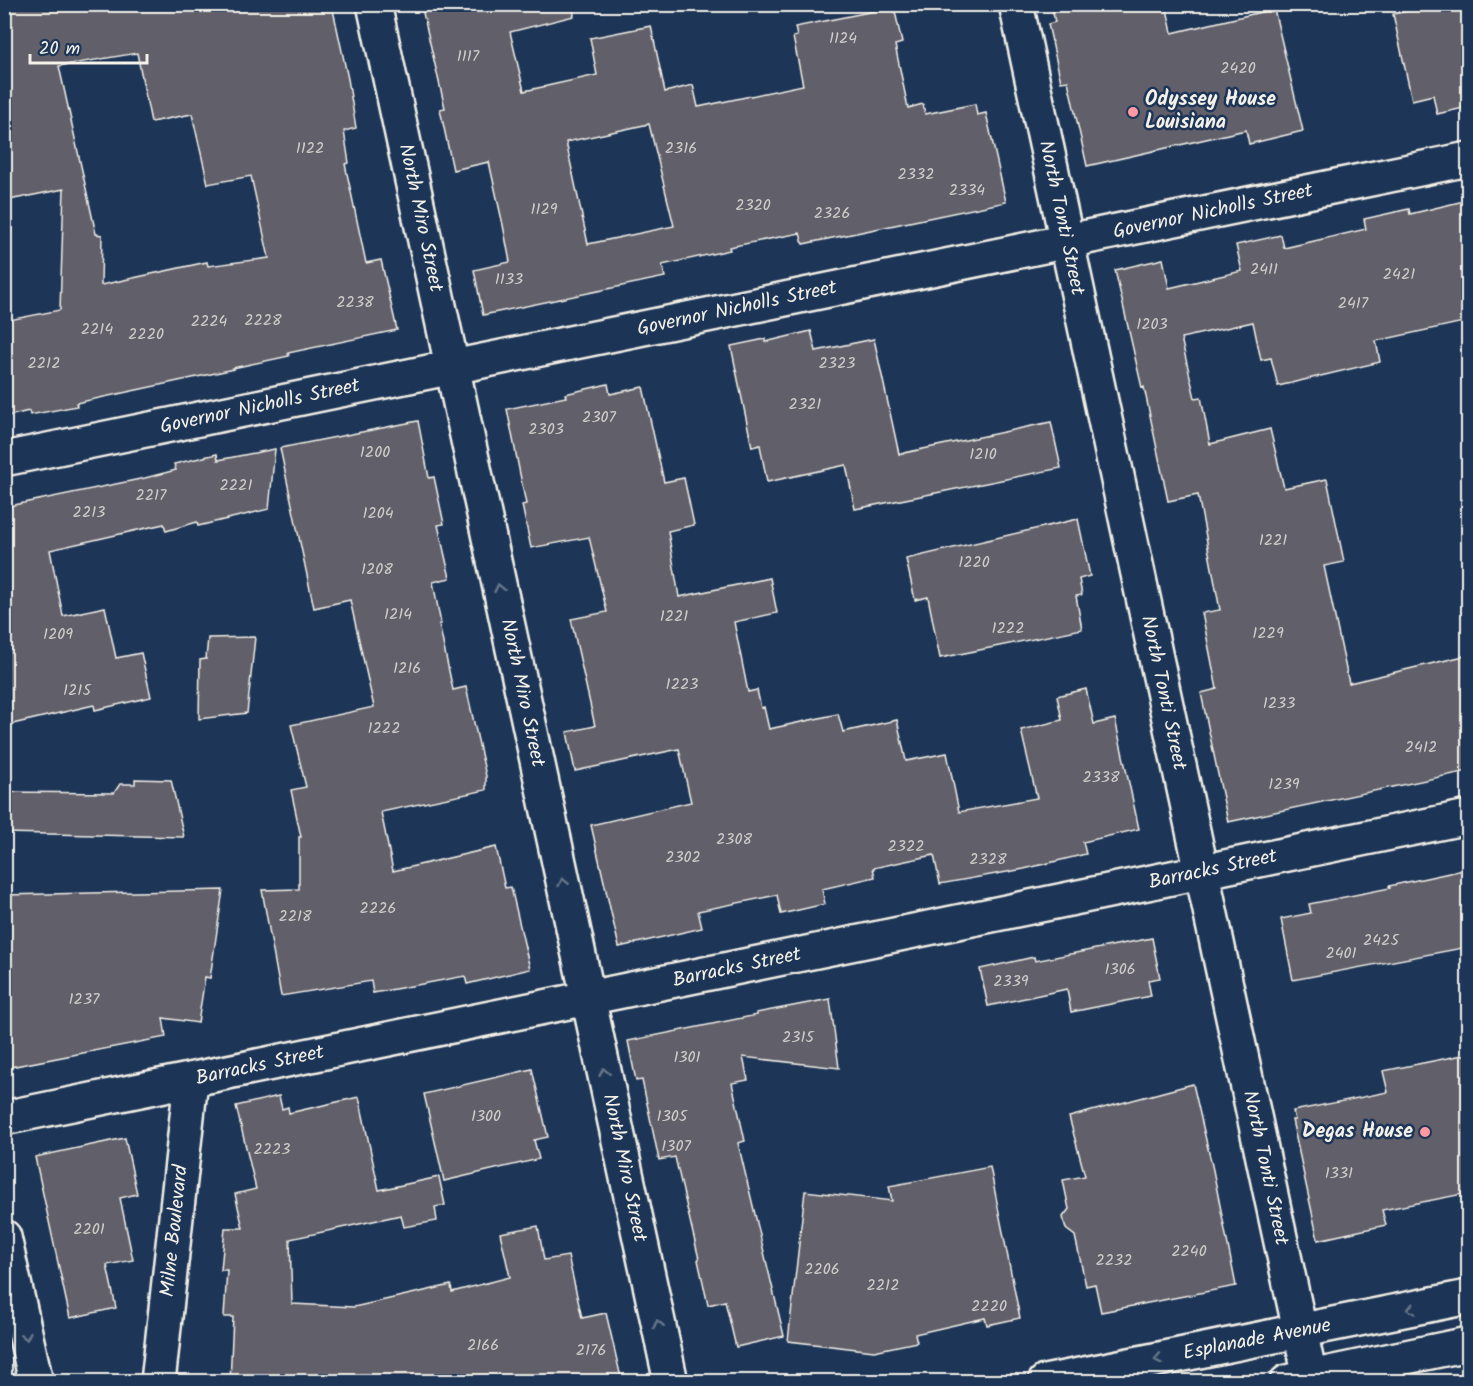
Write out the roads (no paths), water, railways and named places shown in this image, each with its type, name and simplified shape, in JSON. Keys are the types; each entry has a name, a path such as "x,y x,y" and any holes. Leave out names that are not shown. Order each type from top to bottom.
{"street":[{"name":"North Miro Street","path":"374,4 671,1382"},
{"name":"North Tonti Street","path":"1016,4 1300,1331 1303,1380"},
{"name":"Governor Nicholls Street","path":"4,459 1468,159"},
{"name":"Barracks Street","path":"4,1118 1468,817"},
{"name":"Milne Boulevard","path":"158,1382 191,1080"},
{"path":"4,1237 36,1382"},
{"name":"Esplanade Avenue","path":"1045,1382 1468,1297"},
{"path":"1303,1380 1468,1344"}],"place":[{"name":"Odyssey House Louisiana","path":"1133,112"},
{"name":"Degas House","path":"1425,1132"}]}
